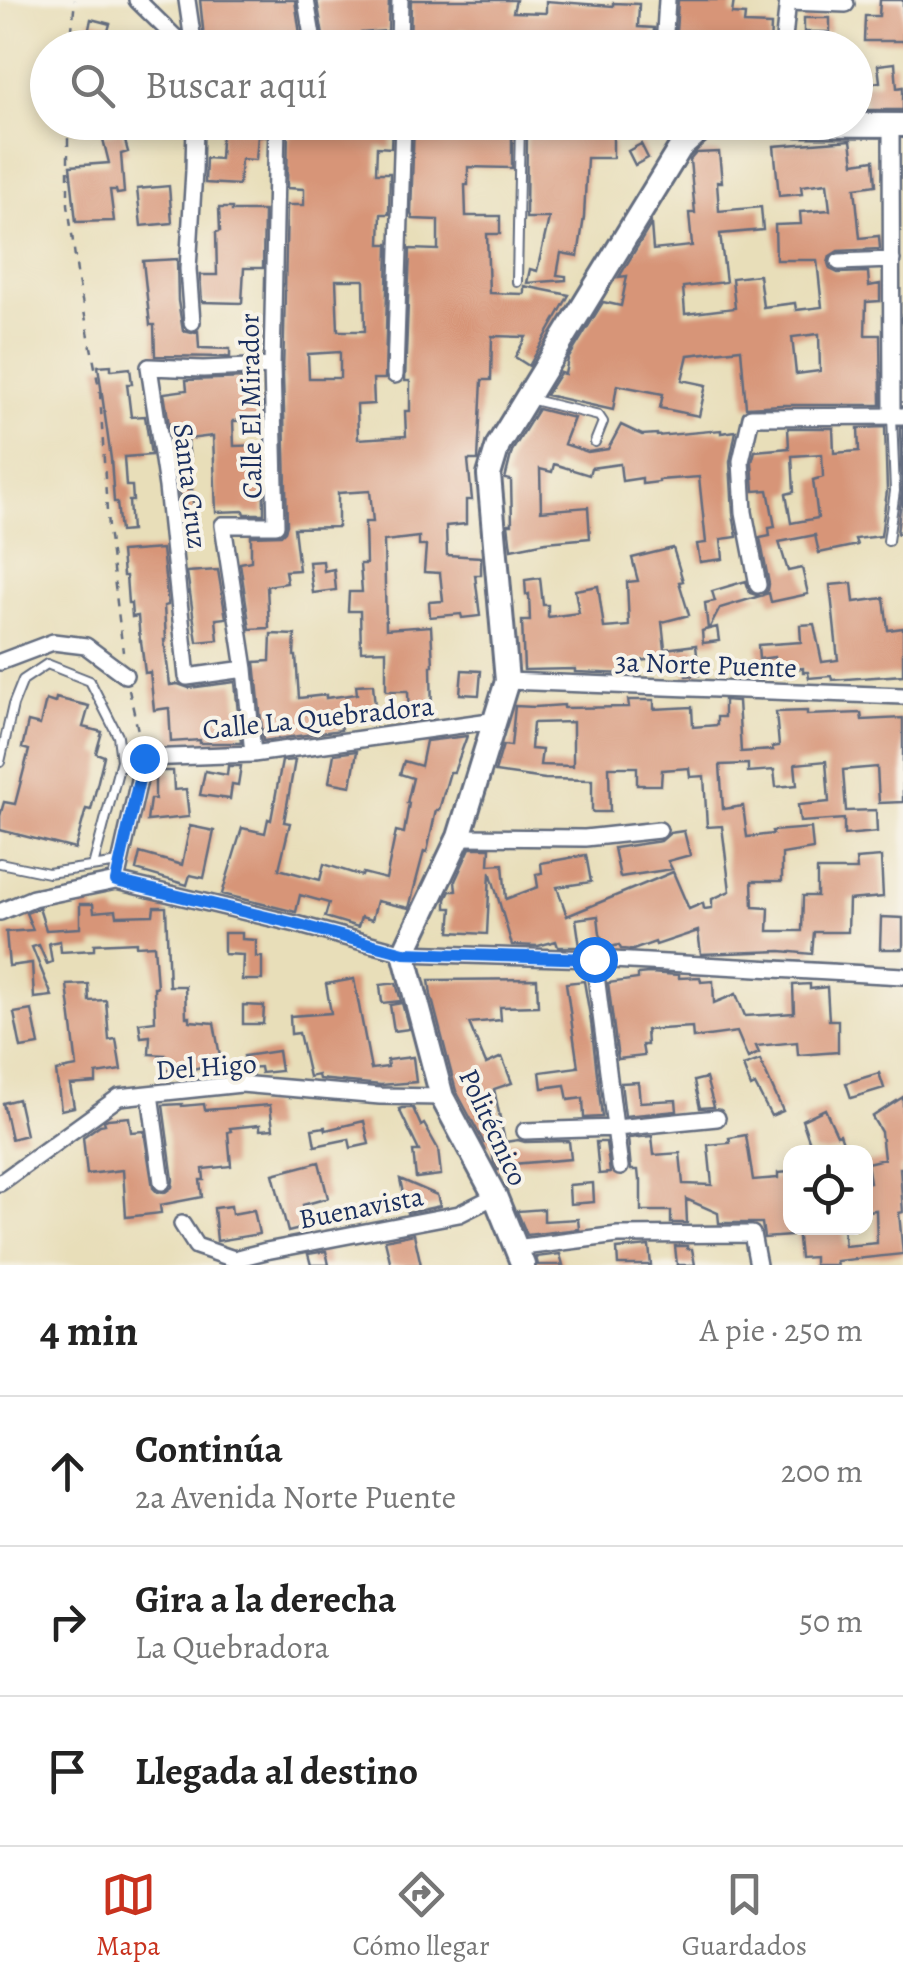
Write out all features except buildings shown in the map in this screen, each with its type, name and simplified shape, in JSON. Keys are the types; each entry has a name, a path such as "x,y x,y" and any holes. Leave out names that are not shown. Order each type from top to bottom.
{"street":[{"path":"136,0 167,30"},
{"path":"187,0 191,30"},
{"path":"306,0 311,30"},
{"path":"400,0 400,30"},
{"path":"665,30 666,0"},
{"path":"785,30 788,1 846,4"},
{"path":"758,585 744,512 741,461 751,417 894,416 892,260 897,125"},
{"path":"192,322 188,269 194,140"},
{"name":"Calle El Mirador","path":"253,754 224,524 276,525 272,366 276,140"},
{"path":"394,375 402,140"},
{"path":"404,953 459,837 507,681 488,474 498,444 685,140"},
{"path":"839,262 892,260"},
{"name":"Santa Cruz","path":"245,669 186,676 167,487 149,367 272,366"},
{"path":"0,662 54,642 86,646 125,675"},
{"name":"3a Norte Puente","path":"507,681 903,696"},
{"name":"Calle La Quebradora","path":"144,758 253,754 496,720"},
{"path":"116,881 144,758"},
{"path":"459,837 584,838 659,830"},
{"path":"0,912 33,898 116,881 404,953 903,976"},
{"name":"Politécnico","path":"404,953 442,1097 495,1196 519,1256"},
{"path":"594,959 620,1167"},
{"name":"Del Higo","path":"0,1183 119,1097 240,1084 442,1097"},
{"path":"150,1094 162,1182"},
{"path":"525,1131 616,1128 717,1118"},
{"name":"Buenavista","path":"236,1262 459,1214 495,1196"},
{"path":"182,1224 196,1246 236,1262"},
{"path":"519,1256 618,1235 752,1234 758,1265"}],"lane":[{"path":"516,282 520,140"},
{"path":"525,398 599,416 602,422 595,442"},
{"path":"888,541 895,491 894,416"},
{"path":"0,762 23,680 47,664 90,681 118,736 121,760 92,866"},
{"path":"0,863 48,872 120,863"}],"path":[{"path":"72,30 75,0"},
{"path":"68,140 68,204 100,393 108,529 125,675 144,758"}],"route":[{"path":"144,758 116,881 404,953 594,959"}]}
